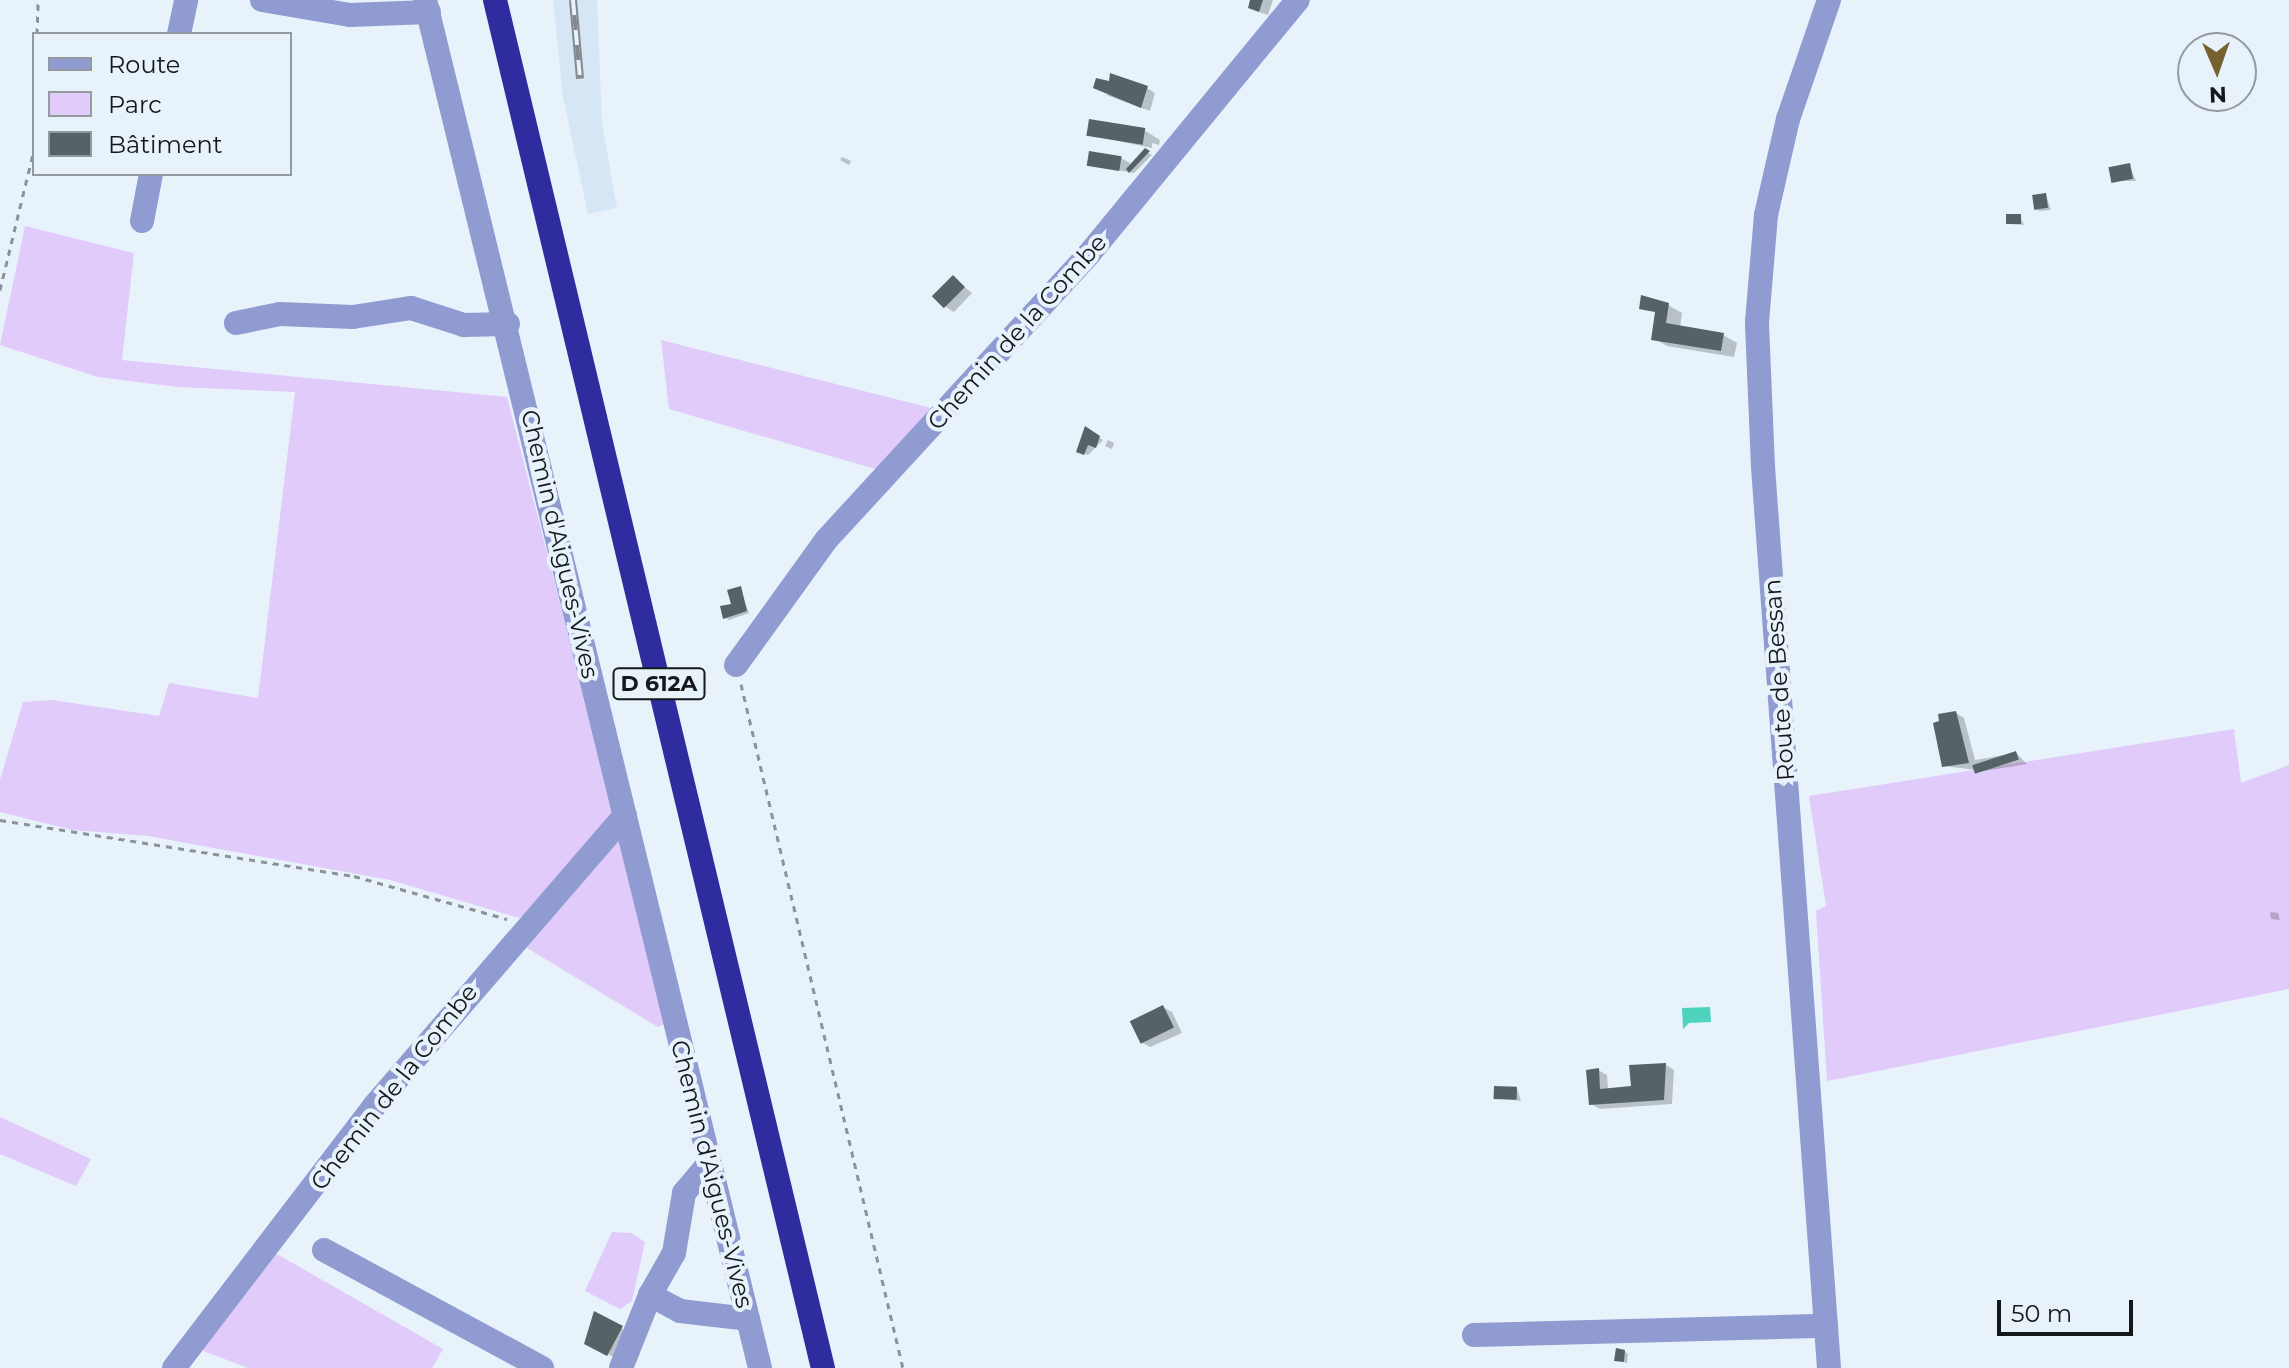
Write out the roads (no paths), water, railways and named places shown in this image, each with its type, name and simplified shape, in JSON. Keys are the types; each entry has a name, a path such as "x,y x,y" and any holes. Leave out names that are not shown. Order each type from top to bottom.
{"highway":[{"name":"D 612A","path":"495,0 823,1368"}],"street":[{"path":"179,32 186,0"},
{"path":"262,0 350,15 427,6"},
{"name":"Chemin de la Combe","path":"736,665 827,539 1089,254 1298,0"},
{"name":"Route de Bessan","path":"1829,0 1788,119 1766,215 1757,322 1763,467 1829,1368"},
{"name":"Chemin d'Aigues-Vives","path":"427,6 508,324 760,1368"},
{"path":"142,221 151,176"},
{"path":"236,323 280,314 353,317 411,308 464,325 508,324"},
{"name":"Chemin de la Combe","path":"174,1368 374,1106 526,925 625,815"},
{"path":"621,1368 650,1295 674,1253 684,1193 709,1163"},
{"path":"324,1250 542,1368"},
{"path":"650,1295 680,1311 748,1319"},
{"path":"1474,1335 1826,1326"}],"railway":[{"path":"573,0 580,79"}]}
